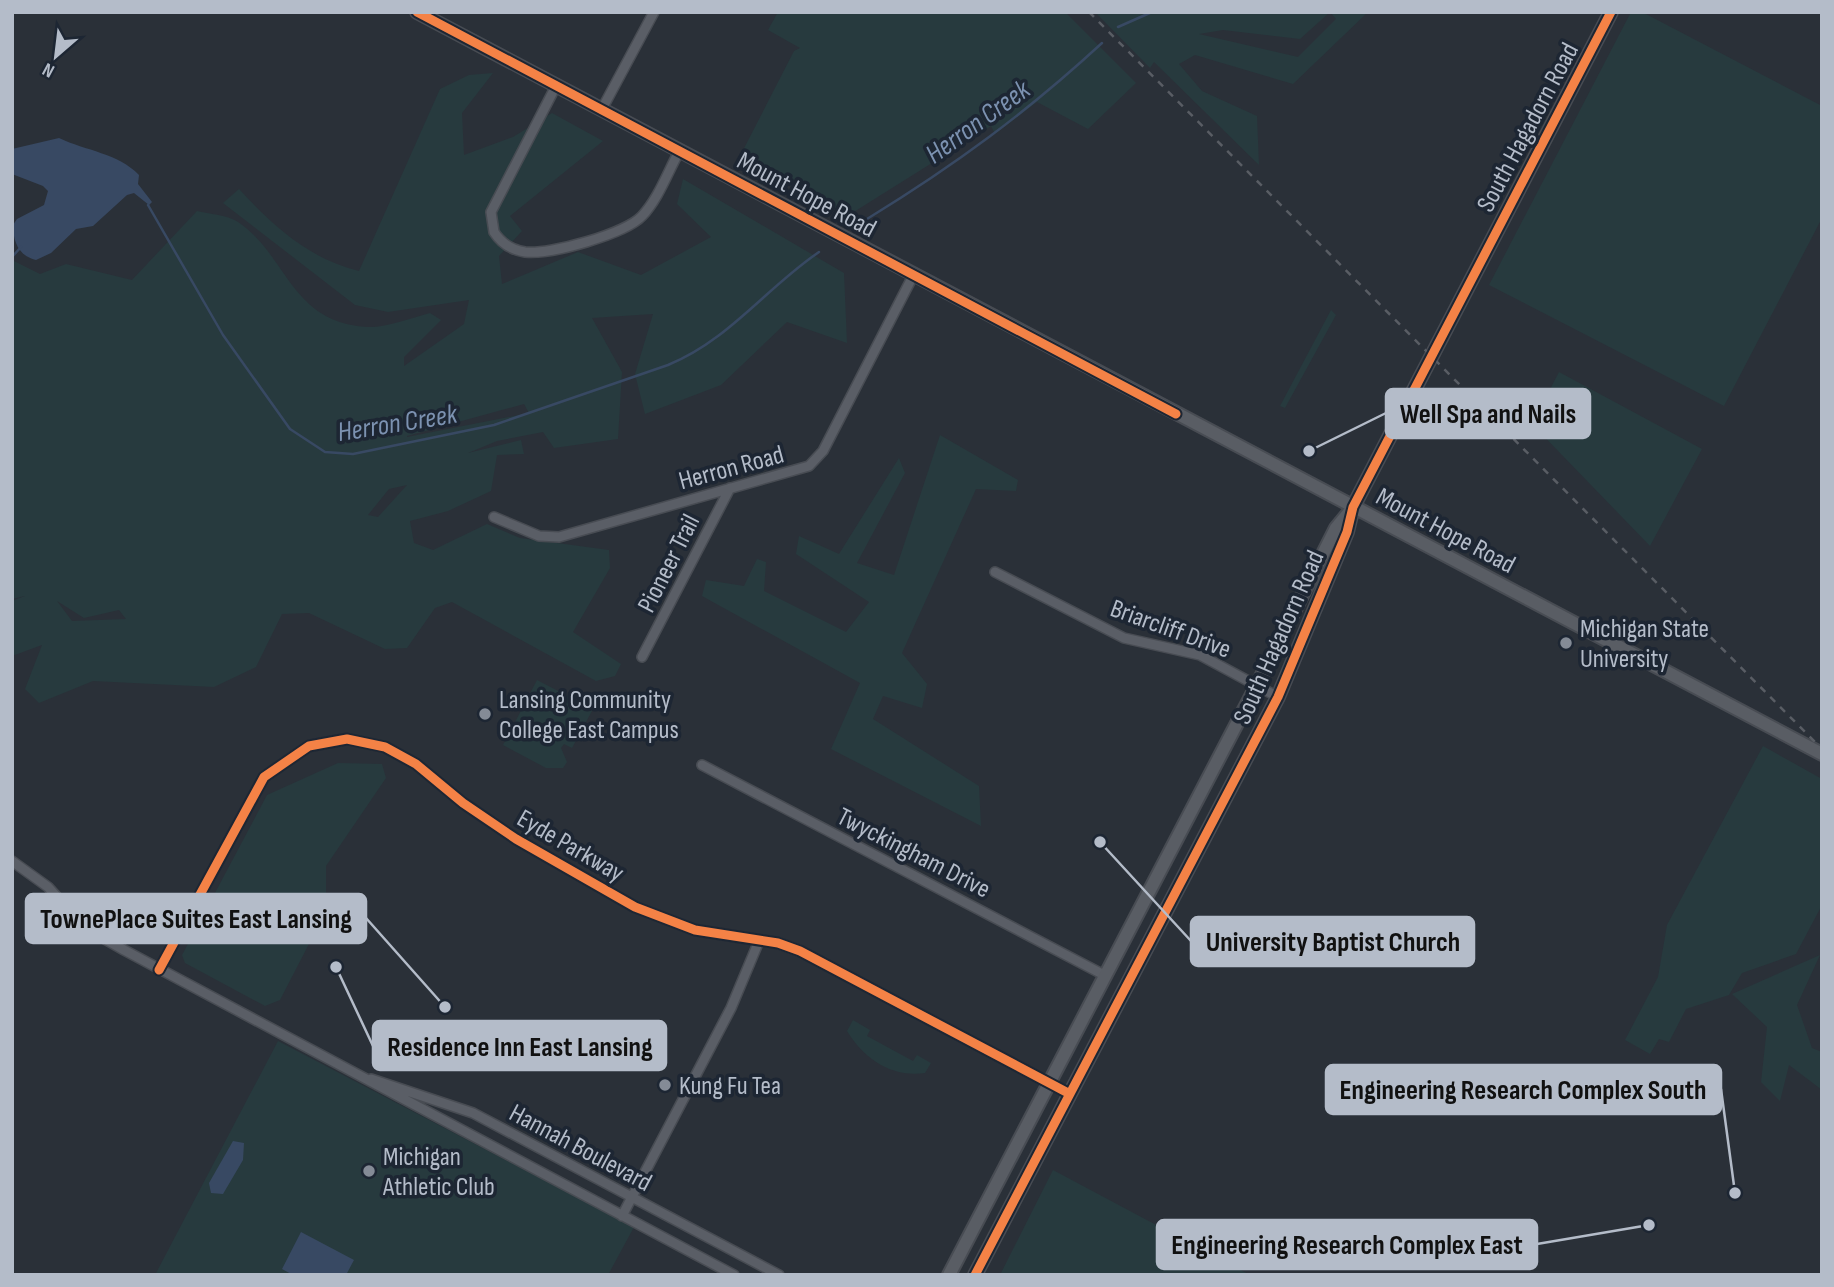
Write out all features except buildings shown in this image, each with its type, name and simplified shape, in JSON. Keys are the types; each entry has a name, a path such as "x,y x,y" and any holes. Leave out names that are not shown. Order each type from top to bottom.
{"street":[{"name":"Mount Hope Road","path":"417,12 1822,754"},
{"path":"602,109 654,12"},
{"name":"South Hagadorn Road","path":"949,1275 1175,844 1336,528 1353,507 1611,12"},
{"path":"557,84 491,212 494,232 510,247 526,252 547,252 634,222 654,199 680,150"},
{"name":"Herron Road","path":"494,517 539,536 559,537 803,469 817,458 914,274"},
{"name":"Pioneer Trail","path":"642,657 730,488"},
{"name":"South Hagadorn Road","path":"975,1275 1278,696 1347,532 1353,507"},
{"name":"Briarcliff Drive","path":"995,572 1124,638 1200,655 1278,696"},
{"name":"Eyde Parkway","path":"159,970 252,793 264,777 309,746 347,739 385,747 416,764 463,803 516,839 635,907 695,930 778,943 800,951 1070,1094"},
{"name":"Twyckingham Drive","path":"702,765 1106,976"},
{"path":"1175,844 1191,847 1194,856"},
{"name":"Hannah Boulevard","path":"12,861 48,887 84,927 159,970 734,1275"},
{"path":"622,1216 731,1008 760,941"},
{"path":"1088,1011 1096,1021 1108,1022"},
{"name":"Hannah Boulevard","path":"357,1075 473,1113 779,1275"},
{"path":"1003,1175 1014,1183 1017,1194"}],"green space":[{"path":"778,12 1065,12 1136,83 1088,129 1037,102 995,134 991,126 849,215 738,160 794,51 800,48 768,30"},
{"path":"1095,12 1330,12 1368,12 1293,84 1195,55 1179,64 1202,91 1257,116 1259,165 1154,62 1150,68","holes":["1330,12 1336,19 1298,57 1199,34 1223,30 1300,39"]},
{"path":"1631,12 1642,12 1822,106 1822,218 1724,406 1489,285"},
{"path":"493,73 462,113 464,155 513,137 552,113 603,141 510,216 522,231 499,256 502,284 578,252 641,275 711,237 677,204 683,179 844,273 847,343 787,322 721,385 645,414 635,374 653,314 592,318 622,372 618,439 554,448 543,432 497,441 468,453 521,440 524,454 497,455 491,491 448,511 410,521 414,543 433,550 487,524 520,538 609,550 610,568 573,632 621,664 615,676 596,681 452,602 435,608 407,648 385,649 309,613 282,614 256,667 214,687 93,681 39,703 25,689 42,645 12,656 12,601 25,596 12,599 12,260 40,274 66,264 132,280 197,211 224,216 238,222 255,236 292,285 321,313 341,322 367,327 430,313 441,320 404,357 404,366 464,324 469,300 388,312 355,305 223,203 239,189 265,216 308,250 341,266 359,271 440,89 469,75","holes":["524,404 529,413 407,437 407,436","407,485 378,517 368,515 389,489","57,601 84,618 119,610 126,619 72,621"]},
{"path":"1331,310 1336,315 1285,408 1280,406"},
{"path":"1559,372 1702,449 1650,546 1532,424"},
{"path":"940,435 1018,480 1016,491 976,489 902,653 927,684 922,708 883,696 873,719 979,786 981,826 831,749 860,683 702,596 706,580 744,586 757,559 766,562 764,591 846,632 869,602 796,554 799,536 839,554 899,458 905,473 857,563 894,575"},
{"path":"537,680 593,709 572,748 564,744 561,748 567,762 563,768 546,768 503,745"},
{"path":"1763,746 1822,779 1822,905 1796,954 1742,973 1729,995 1686,1009 1669,1042 1659,1039 1650,1054 1625,1040 1658,977 1667,925"},
{"path":"338,763 382,764 386,778 326,866 326,911 280,1000 265,1006 185,963 182,955 267,795"},
{"path":"1820,955 1797,1005 1812,1048 1822,1052 1822,1090 1789,1065 1780,1101 1761,1082 1767,1027 1732,994"},
{"path":"853,1020 870,1030 867,1036 913,1061 917,1055 931,1063 925,1073 913,1074 890,1069 870,1058 847,1031"},
{"name":"Michigan Athletic Club","path":"278,1041 634,1227 608,1275 155,1275"},
{"path":"1053,1170 1250,1275 1000,1275"}],"water":[{"path":"59,138 112,157 131,168 139,175 138,184 152,202 149,205 134,193 127,195 93,226 76,229 51,253 36,260 21,252 14,237 13,225 17,219 44,205 48,191 43,186 12,174 12,149"},
{"path":"233,1141 244,1143 243,1160 223,1194 211,1193 209,1183"},
{"path":"301,1232 354,1260 346,1275 293,1275 282,1269"}],"waterway":[{"name":"Herron Creek","path":"1118,27 1152,12"},
{"name":"Herron Creek","path":"867,219 989,137 1102,43"},
{"name":"Herron Creek","path":"148,205 223,335 290,429 325,452 353,454 494,425 668,365 710,342 729,328 819,252"},
{"name":"Herron Creek","path":"12,257 21,247"}],"railway":[{"path":"1089,12 1822,749"}],"cycle path":[{"path":"417,12 1176,414"},
{"path":"975,1275 1278,697 1347,532 1353,507 1611,12"},
{"path":"159,970 264,777 309,746 347,739 385,747 416,764 463,803 516,839 635,907 695,930 778,943 800,951 1070,1094"}],"place":[{"name":"Well Spa and Nails","path":"1309,451"},
{"name":"Michigan State University","path":"1566,643"},
{"name":"Lansing Community College East Campus","path":"485,714"},
{"name":"University Baptist Church","path":"1100,842"},
{"name":"Residence Inn East Lansing","path":"336,967"},
{"name":"TownePlace Suites East Lansing","path":"445,1007"},
{"name":"Kung Fu Tea","path":"665,1085"},
{"name":"Michigan Athletic Club","path":"369,1171"},
{"name":"Engineering Research Complex South","path":"1735,1193"},
{"name":"Engineering Research Complex East","path":"1649,1225"}]}
